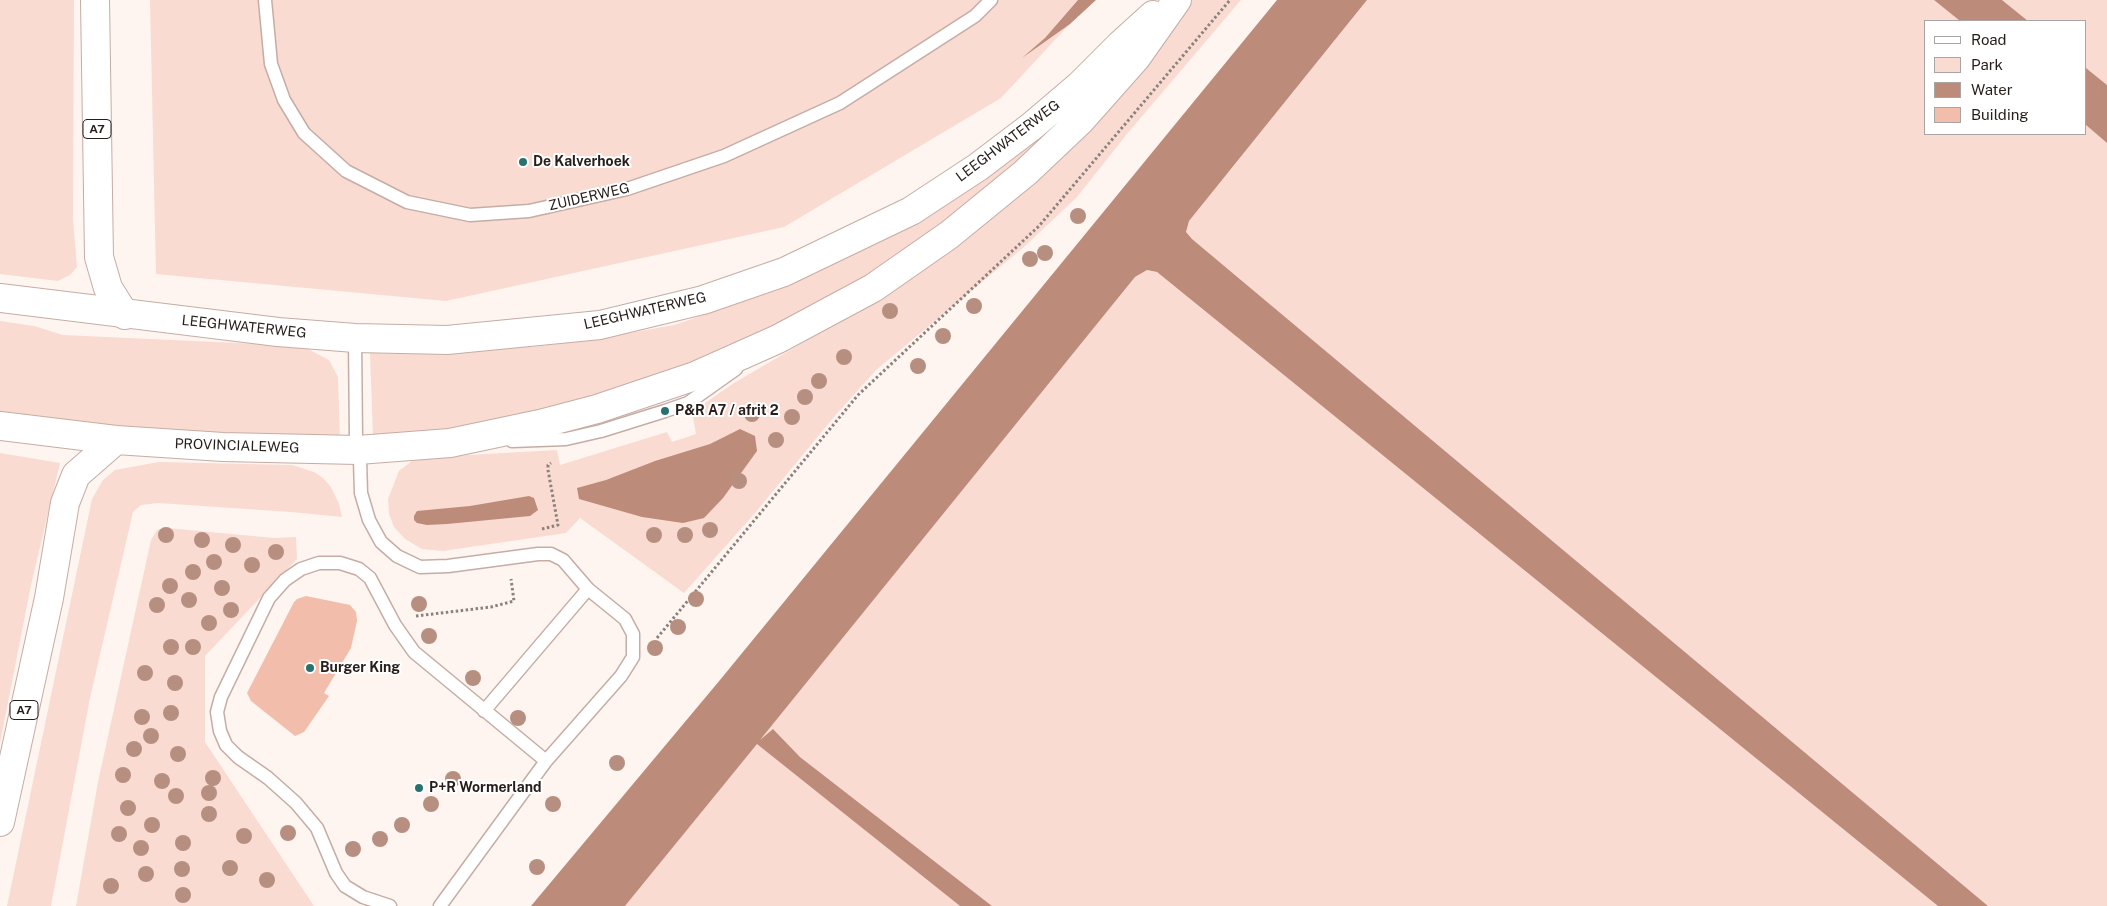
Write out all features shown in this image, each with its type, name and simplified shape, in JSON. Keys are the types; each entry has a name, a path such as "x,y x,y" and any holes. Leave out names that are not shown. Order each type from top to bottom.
{"main road":[{"name":"A7","path":"96,0 99,257 108,288 125,315"},
{"name":"LEEGHWATERWEG","path":"0,298 125,315 278,332 354,338 447,340 600,325 703,300 784,272 911,212 978,167 1032,126 1079,86 1121,44 1170,0"},
{"name":"LEEGHWATERWEG","path":"358,450 450,443 540,424 597,409 695,376 778,339 873,288 948,235 1026,173 1082,120 1136,58 1177,0"},
{"path":"0,426 116,440"},
{"name":"A7","path":"0,822 49,598 65,503 76,475 116,440"},
{"name":"PROVINCIALEWEG","path":"116,440 223,447 358,450"}],"lane":[{"name":"ZUIDERWEG","path":"265,0 270,64 284,100 304,133 346,171 407,202 470,215 529,211 627,189 724,156 840,103 975,16 991,0"},
{"path":"354,338 356,441 361,493 369,520 381,542 396,556 420,567 448,566 538,554 551,554 563,560 588,589 626,619 633,634 633,657 621,676 546,761 440,906"},
{"path":"390,906 363,897 345,886 336,873 317,828 296,803 268,778 238,757 226,745 220,731 217,712 221,697 269,598 284,580 301,570 319,563 340,563 359,569 370,578 395,625 414,652 546,761"},
{"path":"484,711 588,589"}],"path":[{"path":"633,657 657,638 858,395 1039,226 1230,0"}],"green space":[{"path":"0,0 74,0 73,219 77,267 70,275 58,281 0,274"},
{"name":"De Kalverhoek","path":"150,0 1092,0 1001,98 784,227 446,301 156,274"},
{"path":"1190,0 1241,0 1127,134 1077,197 1024,247 876,370 833,418 755,513 684,593 580,518 566,533 443,551 422,549 405,539 394,527 389,514 388,499 399,471 412,461 434,457 557,450 560,465 667,432 672,442 696,434 692,412 734,383 895,289"},
{"path":"1367,0 1934,0 1959,20 1924,20 1924,135 2087,135 2087,126 2107,143 2107,906 1988,906 1192,239 1186,232 1189,221"},
{"path":"2002,0 2107,0 2107,85 2087,69 2087,20 2027,20"},
{"path":"1043,133 1047,137 1019,168 875,272 726,352 627,389 522,416 430,433 373,436 370,353 418,354 542,346 597,339 674,325 778,290 866,249 958,195"},
{"path":"1147,270 1157,272 1938,906 992,906 800,757 773,729 758,744 960,906 625,906 1135,277"},
{"path":"0,321 34,326 63,335 302,346 329,360 338,377 340,440 27,423 0,419"},
{"path":"0,453 60,463 31,585 0,743"},
{"path":"159,462 292,465 314,472 323,478 331,487 339,504 342,517 158,503 141,505 133,512 90,698 51,906 7,906 92,499 103,480 115,470"},
{"path":"167,528 274,538 296,537 297,559 205,656 205,742 314,906 76,906 98,782 151,540 157,530"}],"water":[{"path":"1078,0 1096,0 1070,24 1022,58 1045,38"},
{"path":"1277,0 1367,0 1189,221 1186,232 1988,906 1938,906 1157,272 1147,270 1135,277 760,740 773,729 800,757 992,906 960,906 757,744 625,906 531,906 720,680"},
{"path":"1934,0 2002,0 2027,20 1959,20"},
{"path":"2087,69 2107,85 2107,143 2087,126"},
{"path":"740,429 755,436 757,451 723,498 704,518 683,523 642,517 579,499 577,488 606,480 655,461 710,444"},
{"path":"529,496 534,498 538,510 530,516 427,525 417,523 414,520 417,511 470,506"}],"building":[{"path":"306,596 350,605 356,612 357,621 351,648 324,693 329,696 304,732 295,736 251,701 247,693 294,602"}],"place":[{"name":"De Kalverhoek","path":"523,162"},
{"name":"P&R A7 / afrit 2","path":"665,411"},
{"name":"Burger King","path":"310,668"},
{"name":"P+R Wormerland","path":"419,788"}]}
